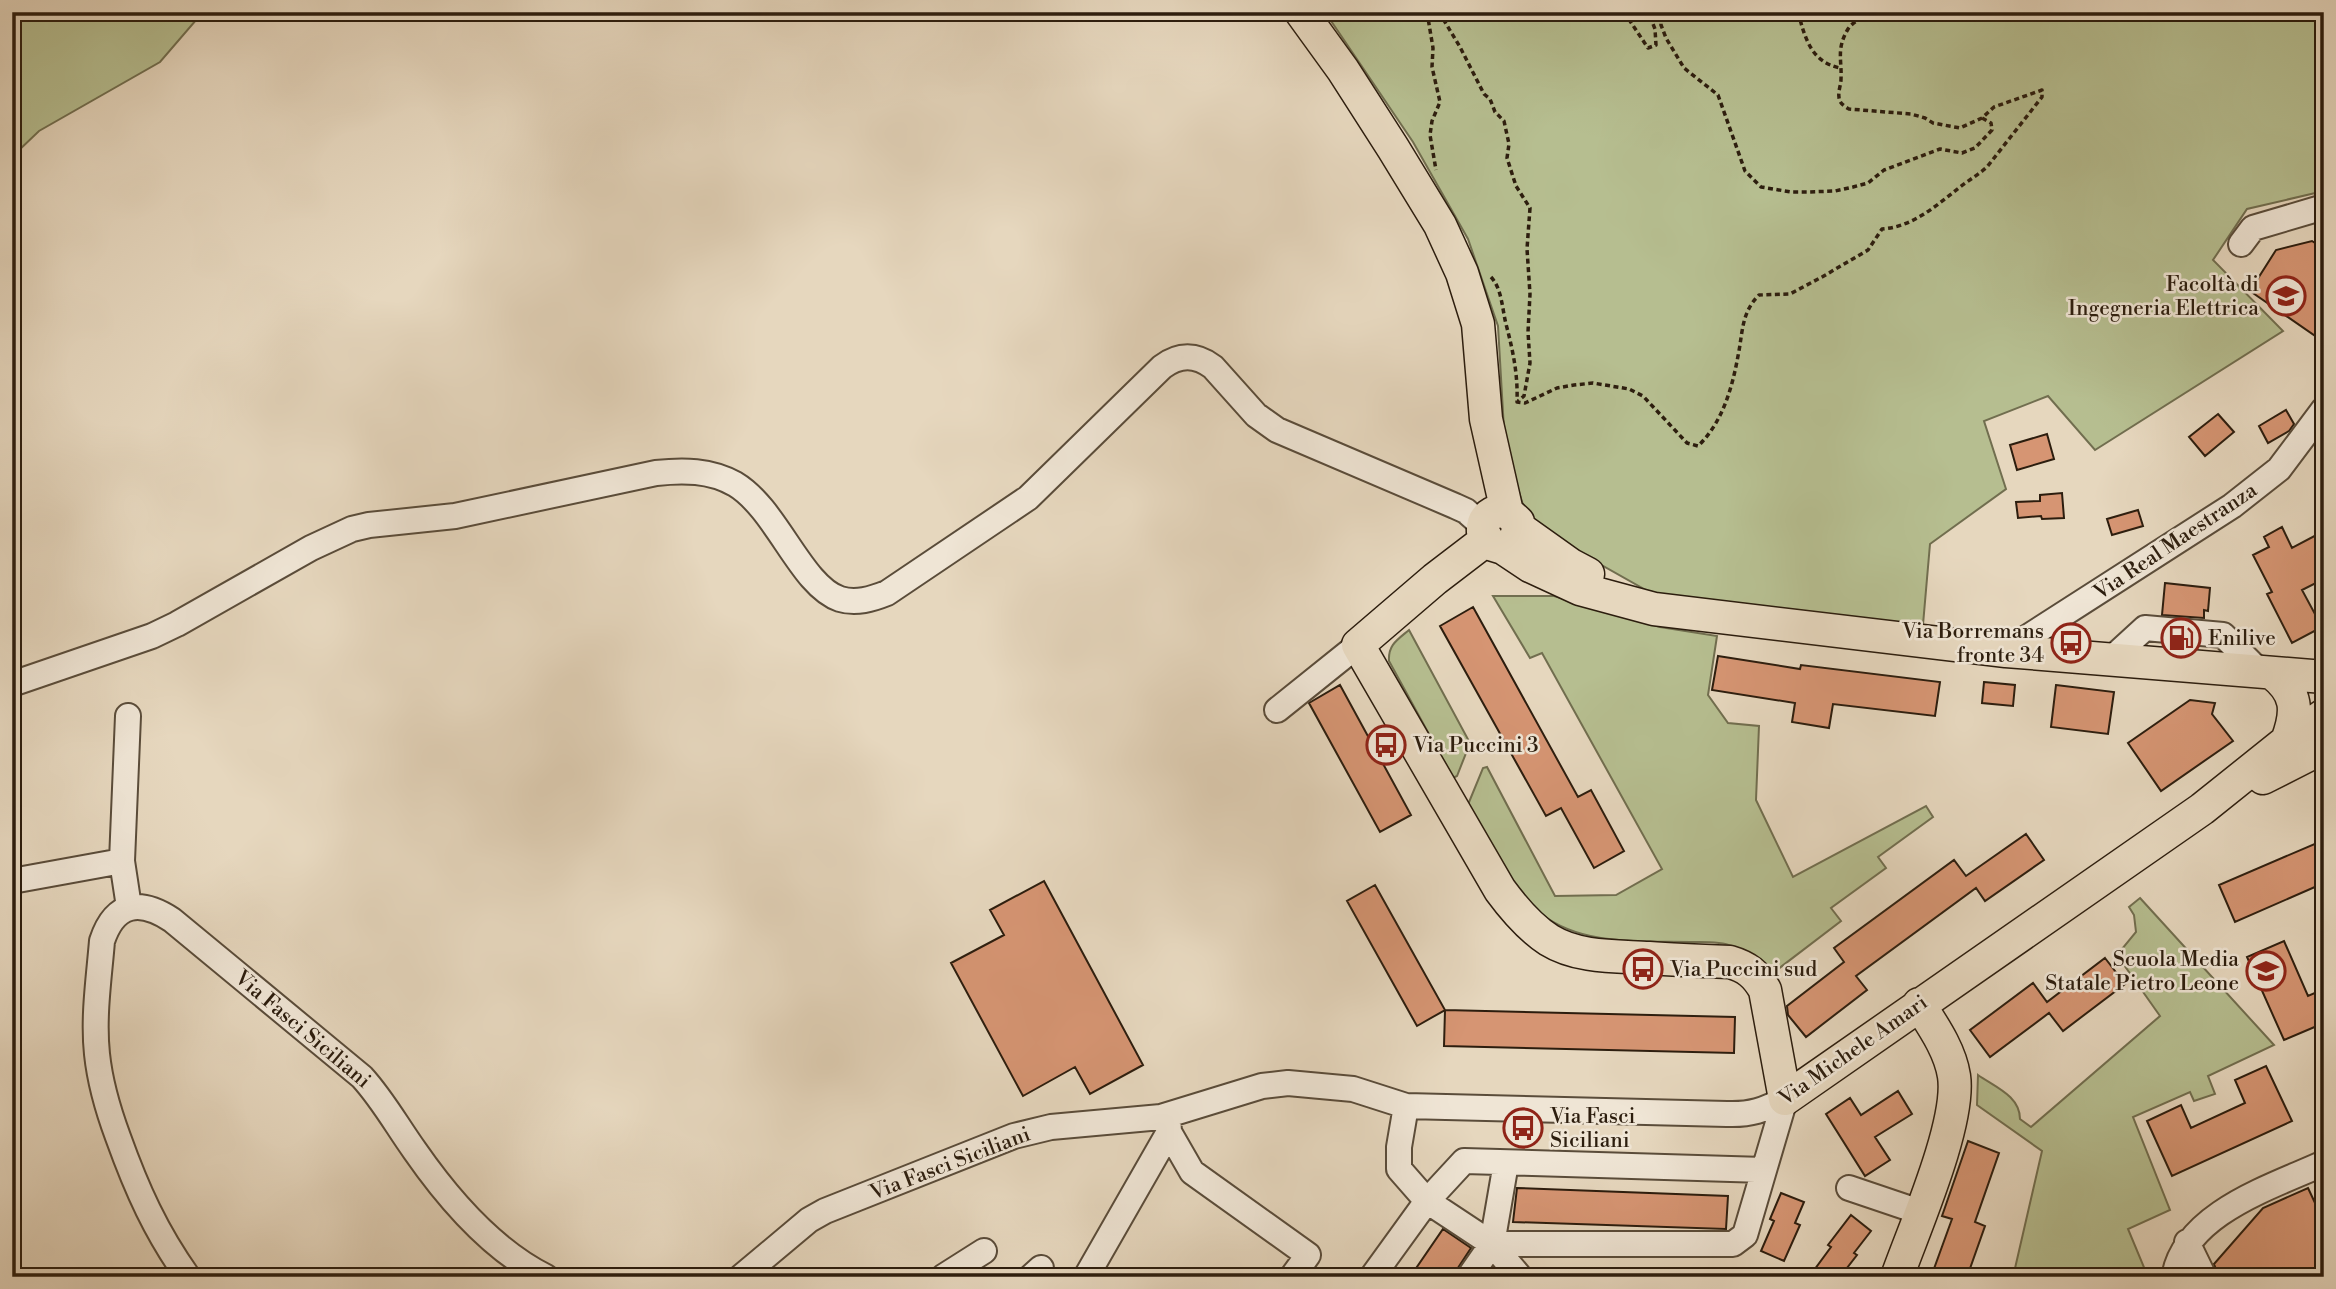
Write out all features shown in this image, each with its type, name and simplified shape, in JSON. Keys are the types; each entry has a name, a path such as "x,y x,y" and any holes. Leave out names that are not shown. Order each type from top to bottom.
{"main road":[{"path":"1301,12 1343,70 1393,148 1440,225 1462,273 1478,324 1486,419 1479,450 1497,529"},
{"path":"1497,529 1654,609 2006,651 2324,677"},
{"path":"1497,529 1358,645 1500,890 1513,907 1550,941 1577,952 1600,956 1730,962 1744,966 1757,976 1765,990 1785,1099"},
{"path":"2266,673 2286,683 2293,700 2293,720 2303,749"},
{"path":"2303,749 2324,715"},
{"path":"2303,749 2324,738"},
{"name":"Via Michele Amari","path":"1785,1099 2202,809 2303,749"},
{"path":"1897,1277 1941,1154 1954,1102 1954,1076 1946,1051 1919,1004"}],"street":[{"path":"2241,244 2253,228 2324,207"},
{"path":"12,684 152,636 311,548 352,529 455,516 679,470 716,476 735,484 751,496 766,513 819,586 841,600 871,599 887,593 1028,498 1162,368 1179,357 1204,360 1256,415 1277,430 1455,506 1497,529"},
{"name":"Via Real Maestranza","path":"2006,651 2232,506 2279,469 2324,410"},
{"path":"1277,710 1358,645"},
{"path":"128,716 122,861 126,909 113,918 102,941 96,1025 97,1054 102,1087 129,1168 153,1223 188,1277"},
{"path":"12,881 122,861"},
{"name":"Via Fasci Siciliani","path":"126,909 146,908 162,913 172,920 362,1077 380,1097 421,1159 464,1212 511,1255 546,1277"},
{"name":"Via Fasci Siciliani","path":"741,1277 809,1220 825,1211 1014,1136 1051,1127 1142,1120 1169,1124 1262,1086 1288,1083 1353,1089 1406,1105"},
{"path":"1492,1244 1733,1244 1745,1235 1785,1099"},
{"name":"Via Michele Amari","path":"1406,1105 1747,1115 1766,1110 1785,1099"},
{"path":"1406,1105 1399,1147 1399,1169 1427,1201 1492,1244 1520,1277"},
{"path":"1086,1277 1169,1124"},
{"path":"1169,1124 1192,1172 1308,1255 1292,1277"},
{"path":"1372,1277 1427,1201 1464,1161 1764,1170"},
{"path":"1469,1277 1492,1244 1506,1163"},
{"path":"2174,1277 2176,1263 2188,1242 2207,1224 2232,1206 2323,1166"},
{"path":"1849,1188 1920,1212"},
{"path":"2188,1242 2204,1277"},
{"path":"943,1277 984,1251"}],"path":[{"path":"1427,12 1433,48 1432,67 1440,102 1432,121 1430,135 1436,173"},
{"path":"1439,12 1484,94 1504,121 1509,144 1507,159 1516,186 1530,208 1527,249 1530,363 1524,396 1517,402"},
{"path":"1624,12 1648,48 1656,45 1651,19 1654,12 1661,14 1665,38 1685,68 1718,95 1745,171 1761,187 1791,192 1835,191 1868,183 1884,170 1940,149 1962,153 1975,148 1992,130 1991,123 1982,118"},
{"path":"1798,12 1807,42 1818,58 1828,65 1840,68"},
{"path":"1517,402 1525,403 1557,388 1574,385 1593,383 1629,389 1643,396 1687,443 1698,446 1709,436 1719,419 1734,377 1748,306 1759,295 1790,294 1868,250 1882,229 1894,228 1924,215 1987,167 2042,97 2042,90 1994,107 1982,118 1961,128 1933,123 1911,114 1849,109 1842,105 1839,97 1839,55 1846,32 1852,23 1863,19 1870,12"},
{"path":"1462,273 1469,268 1475,268 1492,277 1498,285 1513,348 1517,402"}],"green space":[{"path":"12,12 203,12 160,62 39,131 16,153 12,184"},
{"path":"1325,12 2324,12 2324,191 2247,209 2213,260 2283,331 2095,450 2048,396 1984,421 2006,489 1930,544 1922,636 1660,598 1529,524 1505,447 1498,326 1468,239 1413,142"},
{"path":"1493,596 1554,596 1660,627 1717,636 1708,695 1728,723 1759,726 1756,800 1793,877 1926,806 1933,817 1878,857 1886,868 1831,908 1841,921 1769,976 1747,956 1727,944 1612,939 1592,936 1556,924 1528,902 1507,877 1467,807 1483,768 1487,767 1555,896 1616,895 1662,869 1542,653 1530,658"},
{"path":"1409,630 1470,743 1457,776 1453,778 1389,661 1392,647"},
{"path":"2140,898 2274,1045 2208,1076 2215,1094 2194,1101 2190,1092 2133,1117 2170,1210 2128,1229 2148,1277 2013,1277 2042,1151 1977,1105 1978,1075 2011,1098 2019,1111 2020,1119 2031,1127 2160,1016 2117,955 2136,932 2134,915 2129,907"}],"building":[{"path":"2312,241 2324,249 2324,342 2250,291 2276,250"},
{"path":"2286,410 2294,424 2289,431 2268,443 2259,426"},
{"path":"2218,414 2234,432 2205,456 2189,437"},
{"path":"2047,434 2054,459 2017,470 2010,445"},
{"path":"2062,493 2064,518 2018,518 2016,502 2040,501 2040,495"},
{"path":"2138,510 2143,526 2112,535 2107,519"},
{"path":"2282,527 2292,548 2324,531 2324,579 2302,590 2322,627 2292,643 2267,594 2272,592 2253,555 2269,547 2264,537"},
{"path":"2165,583 2210,588 2208,611 2204,610 2204,618 2162,615"},
{"path":"1473,607 1578,797 1591,790 1624,851 1594,868 1561,808 1546,816 1440,626"},
{"path":"1718,656 1800,669 1801,665 1940,682 1935,716 1833,704 1829,728 1792,722 1795,703 1712,690"},
{"path":"1984,682 2015,685 2013,706 1982,703"},
{"path":"1340,685 1411,815 1380,832 1309,703"},
{"path":"2056,685 2114,692 2108,734 2051,727"},
{"path":"2190,700 2215,703 2212,714 2233,741 2161,791 2128,743"},
{"path":"2026,834 2044,860 1985,901 1976,888 1856,976 1867,990 1806,1037 1788,1015 1787,1006 1844,962 1834,948 1954,860 1966,876"},
{"path":"2324,840 2324,883 2235,922 2219,885"},
{"path":"1044,881 1143,1065 1090,1094 1075,1067 1023,1096 951,963 1004,935 990,910"},
{"path":"1375,885 1445,1010 1417,1026 1347,901"},
{"path":"2284,941 2308,996 2324,989 2324,1023 2284,1040 2247,957"},
{"path":"2105,958 2125,984 2063,1031 2049,1013 1990,1057 1970,1030 2033,983 2047,1002"},
{"path":"1445,1010 1735,1017 1734,1053 1444,1046"},
{"path":"2266,1066 2292,1121 2172,1176 2147,1121 2181,1105 2191,1128 2245,1103 2235,1080"},
{"path":"1898,1091 1912,1114 1875,1137 1890,1160 1865,1176 1826,1114 1850,1098 1861,1115"},
{"path":"1968,1141 1999,1153 1975,1222 1985,1226 1967,1277 1931,1277 1952,1219 1942,1216"},
{"path":"1517,1188 1728,1196 1726,1229 1513,1222"},
{"path":"2308,1188 2324,1222 2324,1277 2219,1277 2214,1264 2263,1208"},
{"path":"1781,1193 1804,1202 1795,1223 1800,1225 1784,1261 1761,1251 1774,1221 1770,1219"},
{"path":"1851,1215 1871,1231 1854,1253 1857,1255 1840,1277 1809,1277 1831,1247 1828,1245"},
{"path":"1443,1229 1471,1248 1452,1277 1410,1277"}],"place":[{"name":"Facoltà di Ingegneria Elettrica","path":"2286,296"},
{"name":"Enilive","path":"2181,638"},
{"name":"Via Borremans fronte 34","path":"2071,643"},
{"name":"Via Puccini 3","path":"1386,745"},
{"name":"Via Puccini sud","path":"1643,969"},
{"name":"Scuola Media Statale Pietro Leone","path":"2266,971"},
{"name":"Via Fasci Siciliani","path":"1523,1128"}]}
